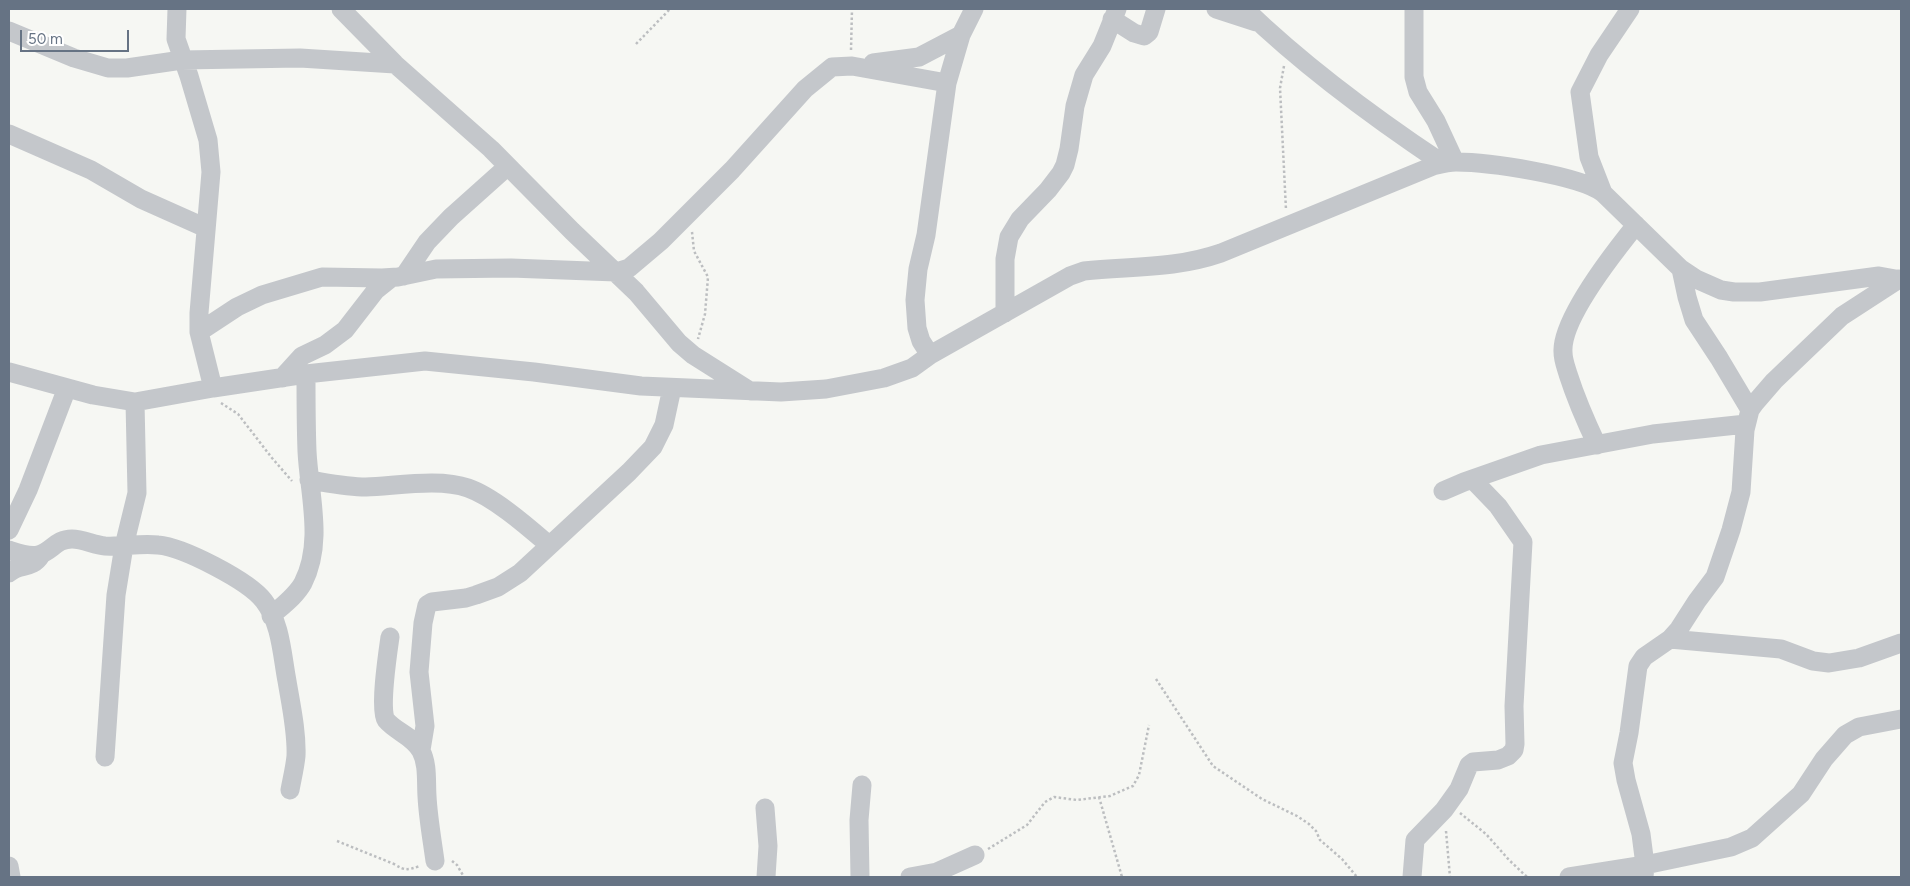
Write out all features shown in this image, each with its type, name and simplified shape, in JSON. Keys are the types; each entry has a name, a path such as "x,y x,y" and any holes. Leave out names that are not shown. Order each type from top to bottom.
{"street":[{"path":"176,9 176,39 197,102 210,154 211,172 199,300 200,332 210,389"},
{"path":"341,9 396,64 508,166 572,231 616,272 680,343 693,355 751,391"},
{"path":"930,355 921,340 917,328 915,300 918,268 926,235 947,83 961,35 974,9"},
{"path":"1005,313 1005,260 1009,237 1020,219 1048,190 1065,165 1075,106 1084,75 1102,46 1115,14 1134,33 1144,36 1149,32 1156,9"},
{"path":"1216,9 1259,23"},
{"path":"1245,9 1288,48 1377,119 1449,163"},
{"path":"1414,9 1414,76 1418,92 1436,121 1449,163"},
{"path":"1603,193 1589,157 1580,92 1599,55 1630,9"},
{"path":"9,30 74,58 101,66 127,68 182,60 300,58 396,64"},
{"path":"200,332 237,307 254,299 322,277 368,279 398,277 436,269 511,268 624,271 642,258 690,212 732,170 805,89 832,68 919,57 961,35"},
{"path":"851,66 947,83"},
{"path":"9,134 91,170 141,199 206,228"},
{"path":"9,372 116,400 135,402 306,374 425,361 672,388 781,392 847,386 899,374 1070,276 1084,271 1198,262 1449,163 1486,164 1554,176 1594,187 1603,193 1681,269 1708,285 1721,290 1760,292 1879,276 1900,279"},
{"path":"282,378 302,356 325,345 345,330 376,290 398,277 451,217 508,166"},
{"path":"1597,445 1574,394 1563,357 1562,347 1571,322 1586,292 1613,253 1636,225"},
{"path":"1681,269 1694,320 1720,358 1748,417"},
{"path":"1645,871 1641,834 1623,763 1638,666 1644,657 1670,639 1680,629 1715,576 1731,530 1741,492 1748,417 1774,381 1842,316 1900,279"},
{"path":"271,616 296,593 303,583 308,571 312,550 314,522 302,482 307,452 306,374"},
{"path":"9,530 28,490 67,388"},
{"path":"434,861 426,770 421,750 425,726 418,672 423,623 427,605 432,602 466,598 498,586 520,573 629,472 653,447 664,425 672,388"},
{"path":"105,757 116,595 124,546 137,494 138,467 135,402"},
{"path":"1443,491 1541,455 1748,417"},
{"path":"1412,877 1415,840 1447,805 1463,782 1469,764 1498,760 1508,756 1514,750 1515,744 1514,706 1523,542 1498,506 1472,479"},
{"path":"302,482 351,486 448,484 467,487 486,497 530,528 549,545"},
{"path":"9,573 17,568 36,562 41,554 57,542 66,539 80,540 104,546 145,544 166,546 200,559 260,597 265,602 282,647 294,722 296,756 290,790"},
{"path":"9,550 32,556 41,554"},
{"path":"390,637 384,690 384,717 407,735 421,750"},
{"path":"1670,639 1781,649 1829,664 1859,658 1901,643"},
{"path":"1569,877 1645,871 1731,847 1752,838 1801,794 1824,759 1845,735 1860,727 1901,719"},
{"path":"860,877 859,820 862,785"},
{"path":"765,808 768,846 766,877"},
{"path":"910,877 937,872 975,855"},
{"path":"9,866 11,877"}],"path":[{"path":"636,44 670,9"},
{"path":"851,66 852,9"},
{"path":"1286,226 1280,88 1288,48"},
{"path":"690,212 694,251 706,270 708,286 705,314 693,355"},
{"path":"210,389 226,407 238,414 272,458 302,482"},
{"path":"1156,679 1213,766 1262,799 1309,824 1316,831 1320,840 1342,859 1357,877"},
{"path":"975,855 1000,843 1027,825 1039,809 1052,798 1077,800 1110,796 1126,790 1136,782 1148,740 1149,725"},
{"path":"1100,797 1122,877"},
{"path":"1447,805 1450,877"},
{"path":"1447,805 1486,834 1527,877"},
{"path":"338,841 406,871 434,861 451,861 457,865 464,877"}]}
